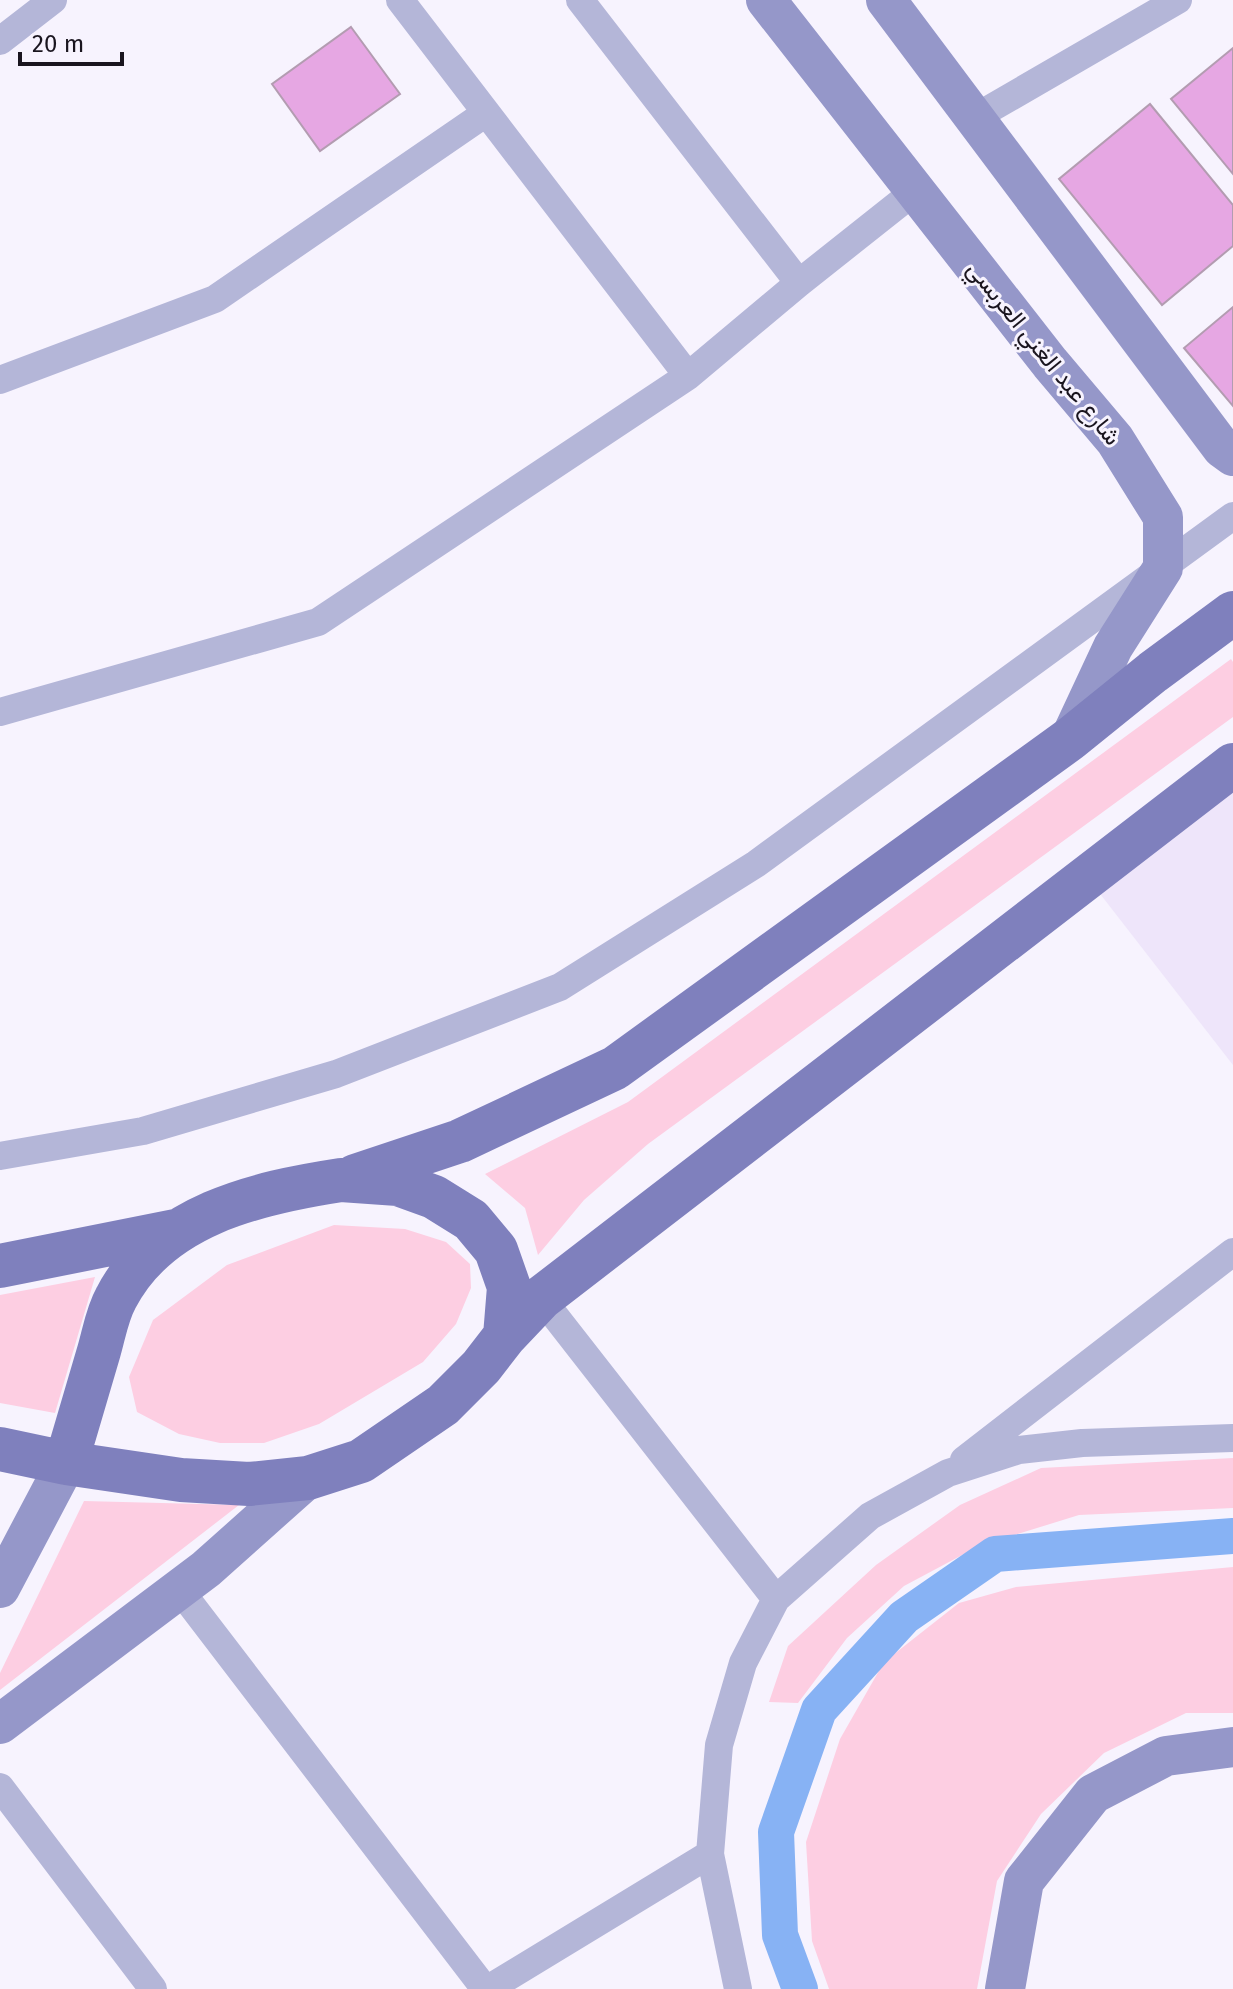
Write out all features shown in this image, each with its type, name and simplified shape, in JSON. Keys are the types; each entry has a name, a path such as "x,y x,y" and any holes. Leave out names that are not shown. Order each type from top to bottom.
{"main road":[{"name":"شارع عبد الغني العربسي","path":"766,0 1050,363 1115,440 1163,517 1163,568"},
{"path":"886,0 1222,448 1233,456"},
{"path":"1070,739 1113,647 1163,568"},
{"path":"0,1588 66,1463 115,1299 140,1263 178,1231 235,1202 282,1189 341,1180 460,1141 615,1068 1070,739 1233,613"},
{"path":"0,1449 66,1463 181,1480 249,1484 308,1478 361,1461 443,1405 541,1298 1233,765"},
{"path":"341,1180 398,1184 434,1197 471,1220 496,1250 509,1287 505,1336"},
{"path":"0,1266 178,1231"},
{"path":"0,1724 206,1569 308,1478"},
{"path":"1005,1989 1024,1881 1093,1794 1166,1756 1233,1747"}],"street":[{"path":"0,41 53,0"},
{"path":"400,0 688,376"},
{"path":"580,0 799,283"},
{"path":"974,118 1178,0"},
{"path":"0,380 215,299 486,113"},
{"path":"0,712 318,622 688,376 915,191"},
{"path":"0,1156 143,1131 336,1074 560,987 756,864 1233,516"},
{"path":"738,1989 710,1854 719,1745 743,1663 776,1599 870,1516 948,1473 1233,1252"},
{"path":"541,1298 776,1599"},
{"path":"948,1473 1019,1450 1082,1443 1233,1438"},
{"path":"179,1589 487,1989 710,1854"},
{"path":"0,1787 153,1989"}],"shaded area":[{"path":"1231,659 1233,717 648,1144 584,1200 538,1255 525,1208 485,1174 628,1102"},
{"path":"1233,765 1233,1065 1087,877"},
{"path":"334,1225 405,1229 446,1242 470,1264 471,1288 456,1324 423,1362 319,1424 264,1443 220,1443 179,1434 137,1412 129,1377 153,1320 227,1265"},
{"path":"95,1277 55,1413 0,1403 0,1295"},
{"path":"1233,1458 1233,1508 1079,1515 979,1546 904,1586 847,1638 798,1703 769,1702 788,1646 876,1565 960,1505 1041,1468"},
{"path":"84,1501 239,1505 0,1690 0,1673"},
{"path":"1233,1567 1233,1713 1186,1713 1104,1753 1041,1814 997,1881 977,1989 829,1989 812,1941 806,1842 840,1739 884,1662 959,1603 1016,1587"}],"building":[{"path":"351,27 400,94 320,151 272,84"},
{"path":"1233,48 1233,174 1171,99"},
{"path":"1150,104 1233,205 1233,246 1162,305 1059,179"},
{"path":"1233,307 1233,406 1184,348"}],"waterway":[{"path":"800,1989 780,1935 776,1832 819,1710 904,1617 995,1554 1233,1536"}]}
